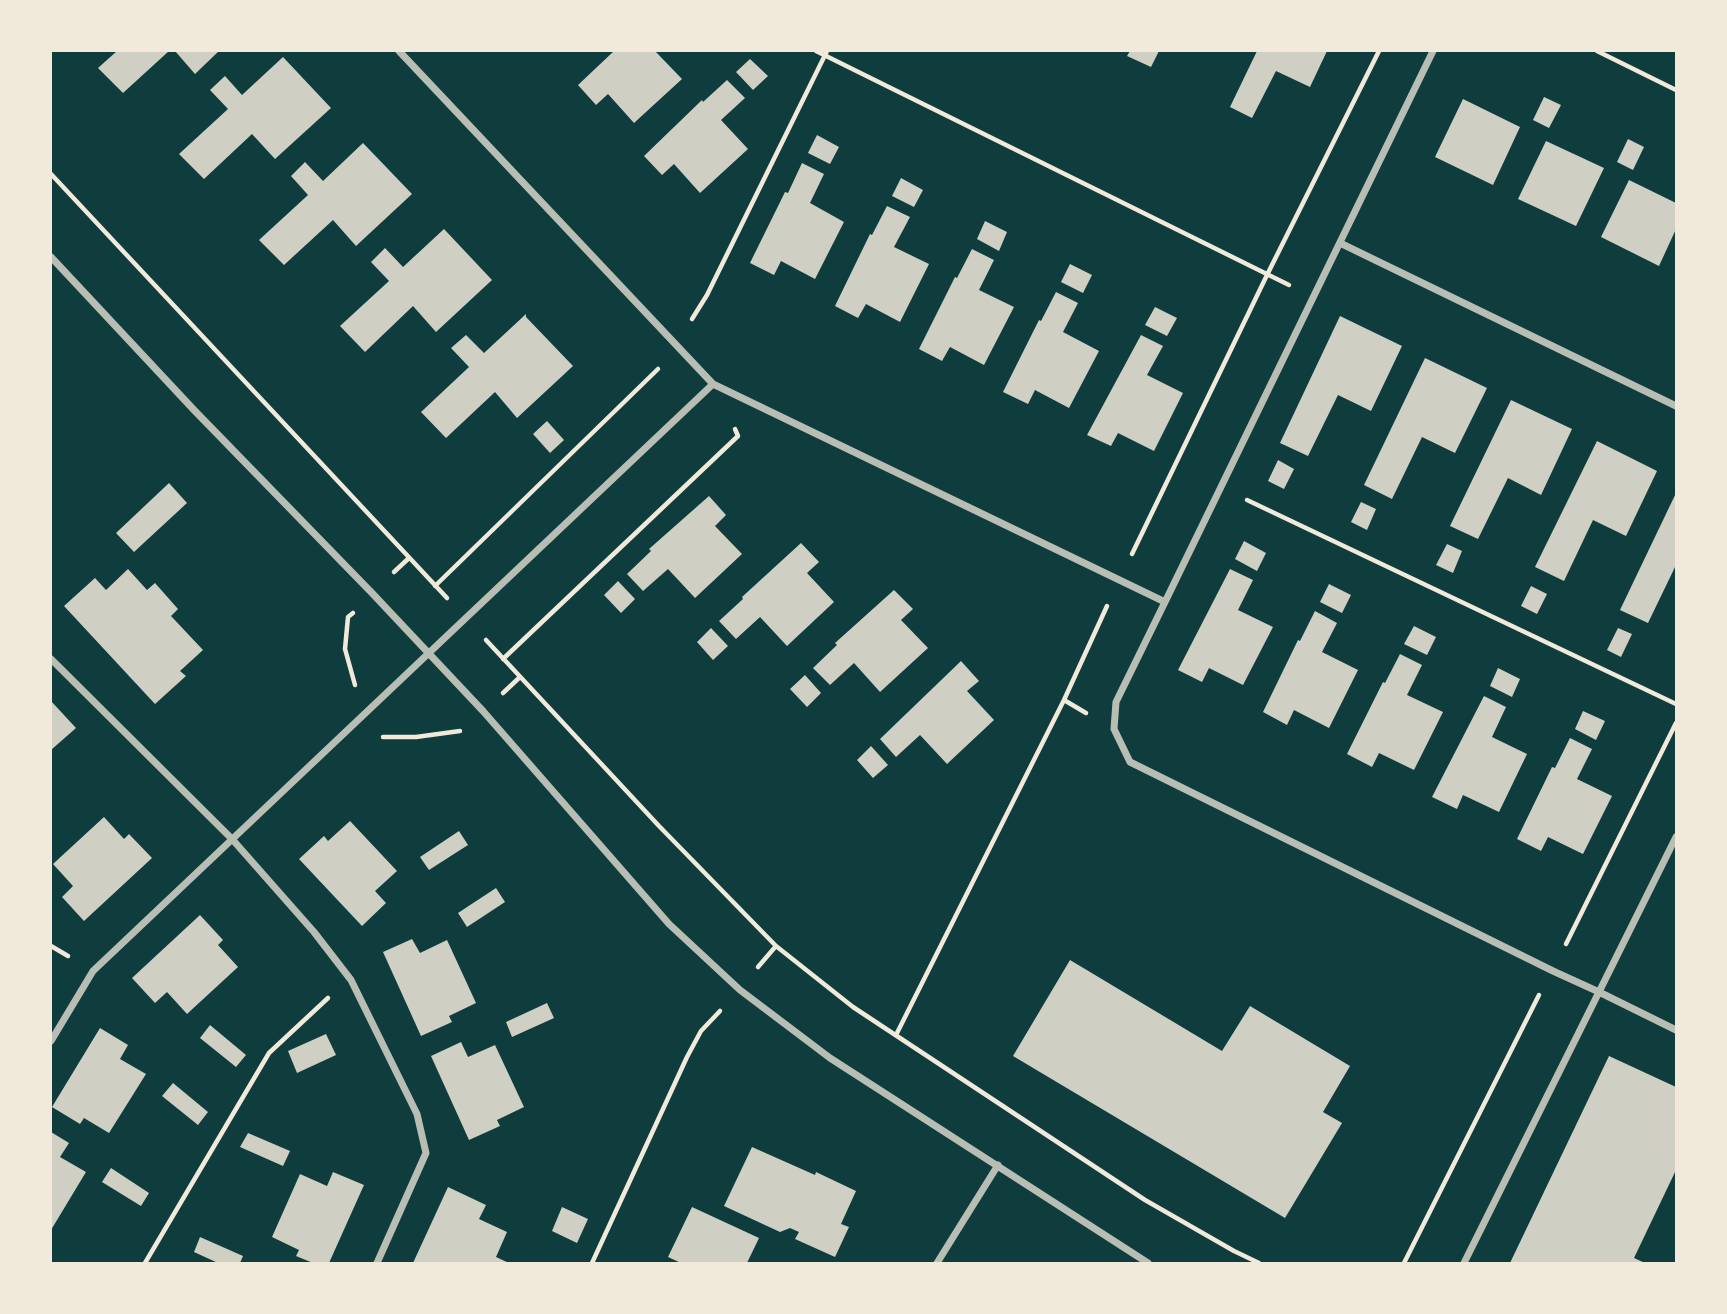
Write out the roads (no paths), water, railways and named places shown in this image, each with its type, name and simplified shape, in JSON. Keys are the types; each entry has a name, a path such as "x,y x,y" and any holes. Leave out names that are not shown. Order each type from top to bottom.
{"street":[{"path":"399,51 713,384 1165,602"},
{"path":"1433,51 1116,702 1114,729 1130,762 1676,1030"},
{"path":"1340,243 1676,406"},
{"path":"51,257 483,711 669,924 740,990 830,1058 1148,1263"},
{"path":"51,1041 93,971 713,384"},
{"path":"51,659 232,839 314,932 351,980 417,1114 426,1153 377,1263"},
{"path":"1464,1263 1576,1043 1676,837"},
{"path":"937,1263 998,1165"}]}
